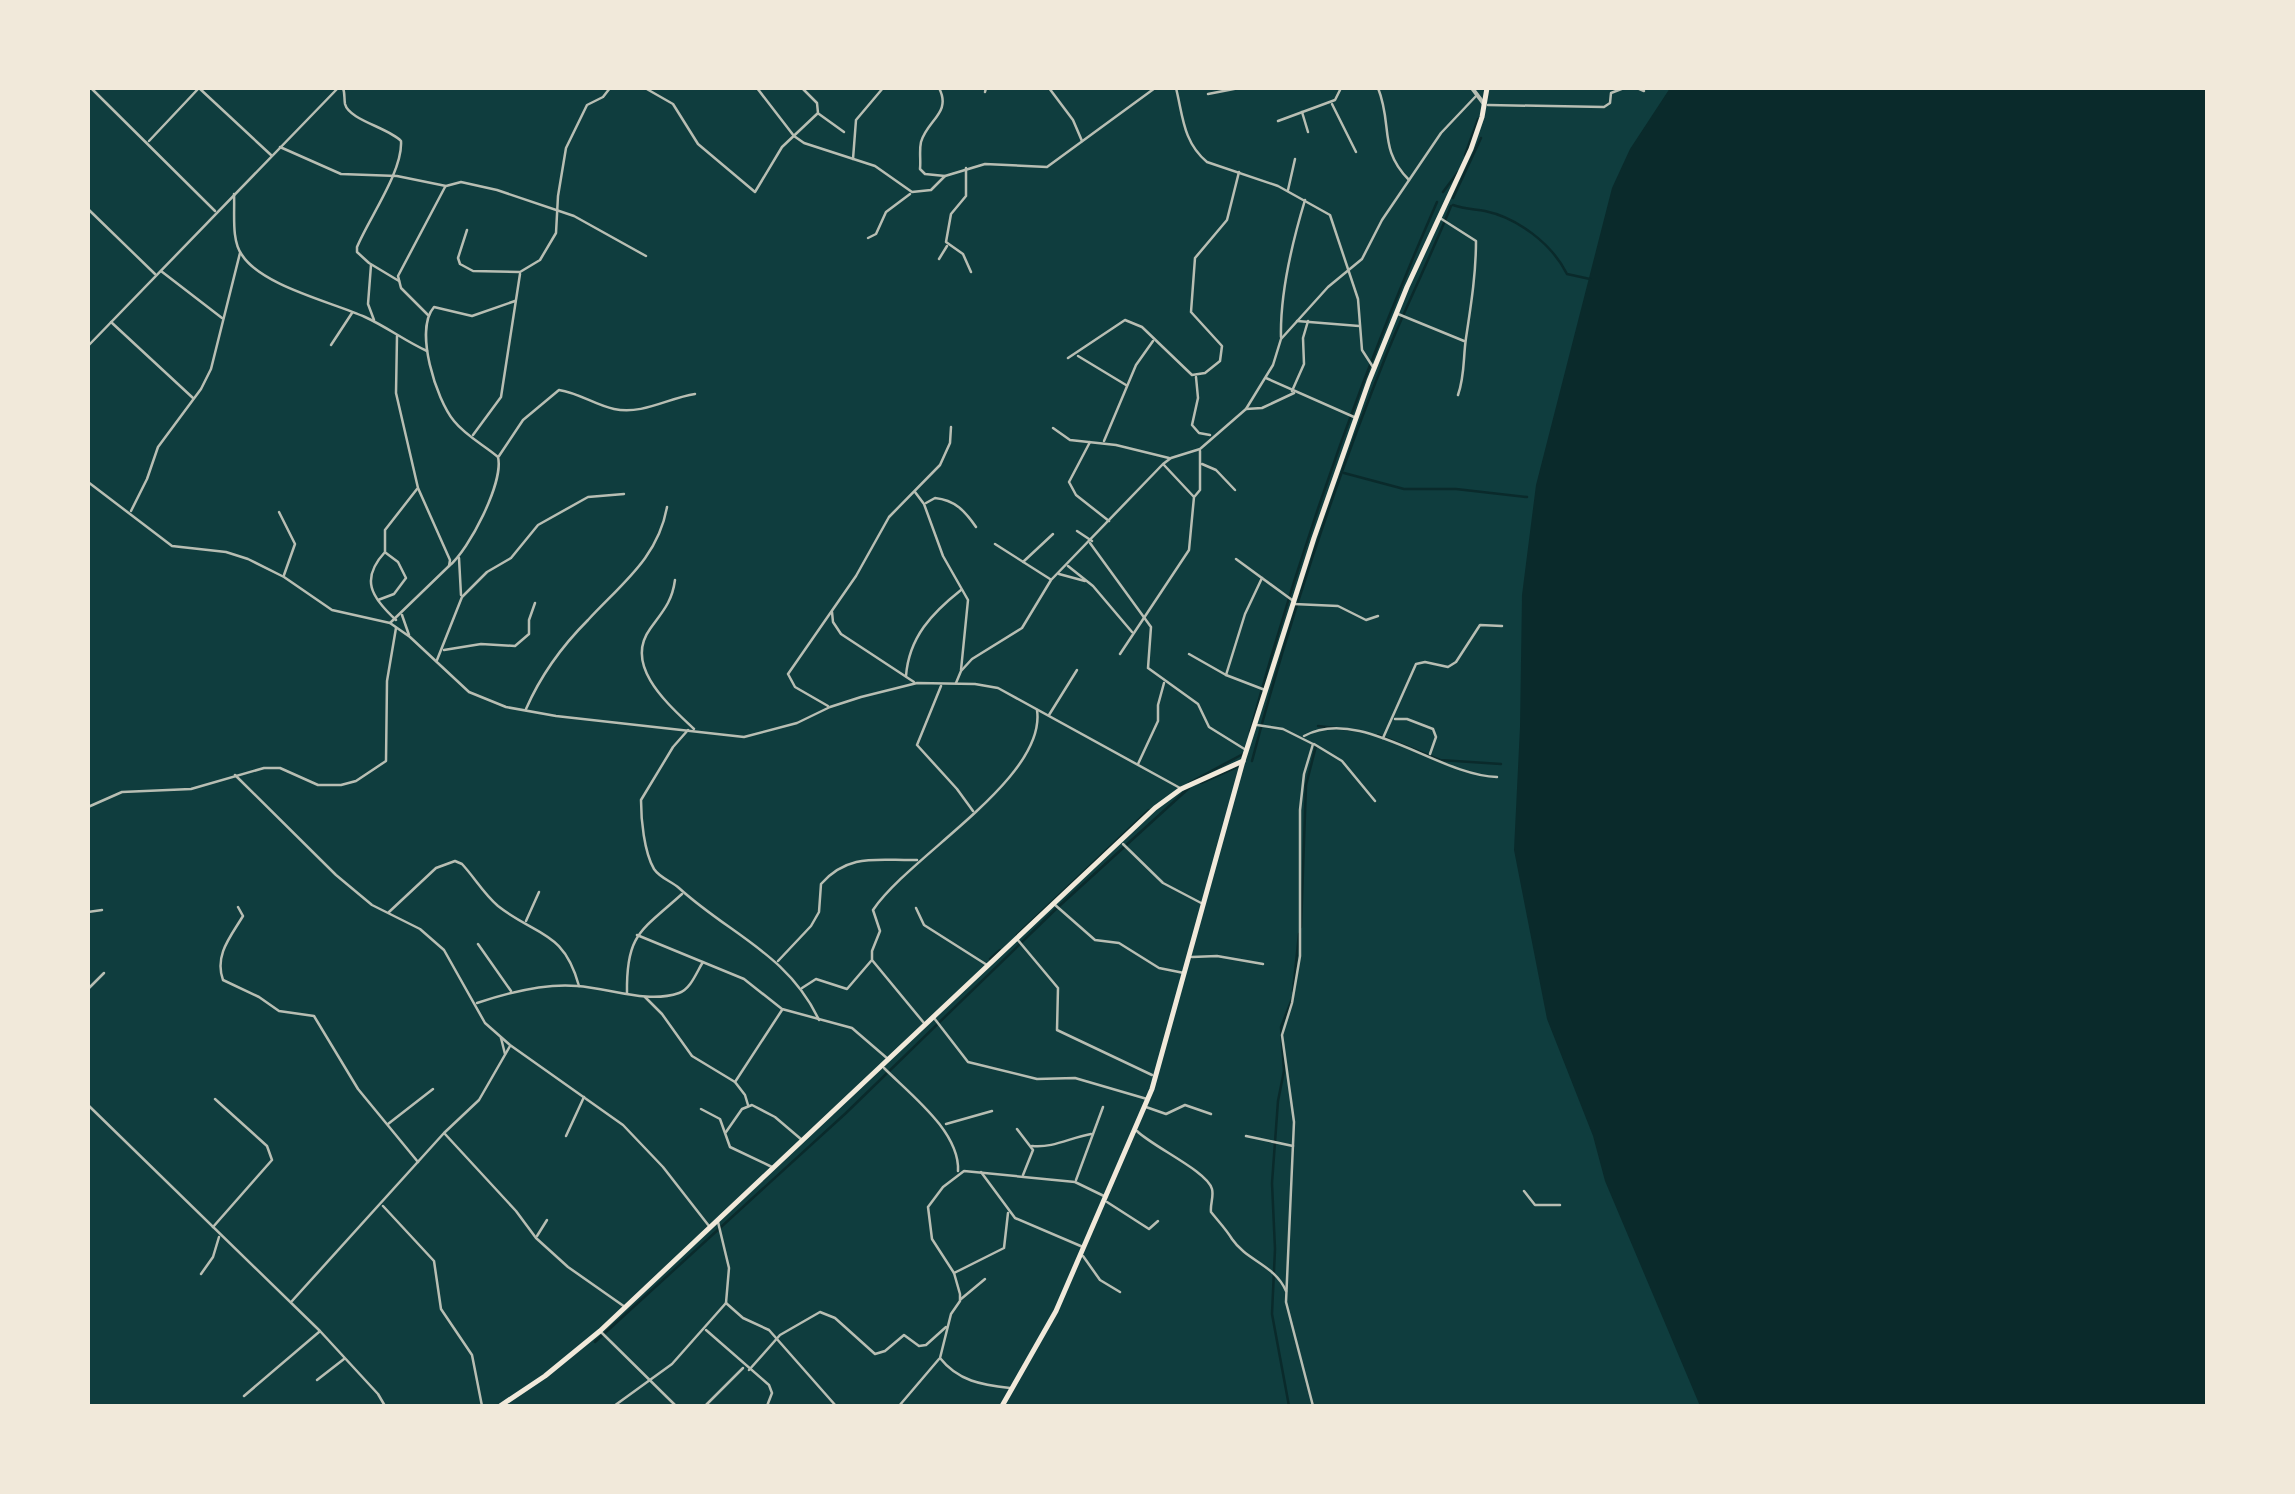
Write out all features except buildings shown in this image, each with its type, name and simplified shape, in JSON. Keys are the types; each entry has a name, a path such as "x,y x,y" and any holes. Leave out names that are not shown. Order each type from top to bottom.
{"main road":[{"path":"1002,1406 1056,1311 1107,1199 1156,1076 1243,761 1293,602 1374,368 1471,148 1486,88"},
{"path":"500,1406 600,1331 1119,840 1181,789 1243,761"}],"street":[{"path":"146,143 199,88 272,155"},
{"path":"88,346 338,88 350,111 401,141 400,154 358,243 358,252 398,282 408,298 428,316"},
{"path":"467,230 460,249 460,264 473,271 520,272 540,260 554,239 563,158 582,112 610,88"},
{"path":"645,88 673,104 694,140 752,191 758,190 778,152 818,113"},
{"path":"757,88 794,136 811,147 882,169 912,192"},
{"path":"802,88 817,103 818,113 844,132"},
{"path":"852,161 856,120 883,88"},
{"path":"939,88 944,97 942,111 922,140 920,169 925,174 945,176"},
{"path":"1049,88 1073,120 1082,142"},
{"path":"868,238 876,234 886,212 912,192 931,190 945,176 966,168 998,164 1048,168 1155,88"},
{"path":"1176,88 1190,145 1208,162 1288,190 1330,215 1358,299 1363,357 1374,368"},
{"path":"1208,94 1239,88"},
{"path":"1278,121 1331,102 1342,88"},
{"path":"1378,88 1385,107 1390,156 1410,181"},
{"path":"1472,88 1484,105 1604,108 1610,103 1610,93 1624,88"},
{"path":"1636,88 1644,91"},
{"path":"91,89 216,212"},
{"path":"1281,339 1362,259 1382,220 1441,133 1477,94"},
{"path":"1331,102 1356,152"},
{"path":"1301,110 1308,132"},
{"path":"280,146 341,174 391,175 446,186 461,182 482,186 590,223 646,256"},
{"path":"1288,190 1295,159"},
{"path":"939,259 949,246 950,214 966,196 966,168"},
{"path":"1196,376 1220,361 1224,352 1191,312 1193,265 1227,220 1239,172"},
{"path":"398,282 446,186"},
{"path":"130,513 158,447 194,399 219,344 240,253 234,193"},
{"path":"961,671 981,652 1022,628 1052,580 1163,464 1200,449 1246,409 1273,364 1281,339 1284,289 1294,235 1306,200"},
{"path":"88,209 157,276"},
{"path":"1439,217 1476,240 1473,306 1458,394"},
{"path":"949,246 964,254 971,272"},
{"path":"240,253 274,280 353,312 428,351"},
{"path":"371,265 368,296 374,322"},
{"path":"161,271 223,319"},
{"path":"472,436 501,397 520,272"},
{"path":"498,457 448,414 424,336 428,316 437,306 472,316 515,301"},
{"path":"332,345 353,312"},
{"path":"1396,314 1466,341"},
{"path":"1068,358 1125,320 1142,327 1196,376 1198,398 1192,425 1199,433 1214,436"},
{"path":"1246,409 1262,408 1294,392 1304,364 1303,338 1308,321"},
{"path":"111,322 194,399"},
{"path":"1296,322 1362,326"},
{"path":"398,336 396,392 418,488 449,556 449,566"},
{"path":"1104,444 1140,356 1154,340"},
{"path":"1076,353 1127,386"},
{"path":"1264,377 1355,418"},
{"path":"390,623 459,558 494,488 500,472 498,457 523,420 559,390 576,392 619,410 651,408 695,394"},
{"path":"830,707 794,687 788,674 890,518 940,465 950,443 951,427"},
{"path":"1053,428 1070,440 1171,458"},
{"path":"1090,442 1069,482 1076,495 1110,522"},
{"path":"1120,654 1190,550 1194,497 1200,490 1200,449"},
{"path":"1163,464 1194,497"},
{"path":"1201,464 1216,470 1235,490"},
{"path":"88,482 172,546 226,552 284,576 332,610 390,623 469,692 506,707 744,737 796,723 830,707 917,683"},
{"path":"396,620 378,600 371,569 385,552 385,530 418,488"},
{"path":"915,492 924,504 943,556 968,600 961,671 955,685"},
{"path":"436,661 462,597 486,572 511,558 538,525 588,497 624,494"},
{"path":"924,504 936,498 947,500 965,511 976,526"},
{"path":"525,710 561,651 630,580 655,546 667,507"},
{"path":"279,512 295,544 284,576"},
{"path":"1077,530 1091,542 1144,616 1152,632 1148,668 1198,704 1208,727 1248,750"},
{"path":"1022,563 1053,534"},
{"path":"995,544 1052,580"},
{"path":"378,600 394,594 406,578 398,562 385,552"},
{"path":"459,558 462,597"},
{"path":"1236,559 1293,602 1338,606 1366,620 1378,616"},
{"path":"1067,565 1089,582 1133,633"},
{"path":"1058,574 1089,582"},
{"path":"1226,675 1262,578"},
{"path":"674,580 672,599 641,643 640,654 668,708 696,730"},
{"path":"906,677 909,654 925,623 961,590"},
{"path":"440,651 480,644 516,646 529,634 535,603"},
{"path":"832,611 840,634 917,683 998,688 1181,789"},
{"path":"402,614 410,637"},
{"path":"1382,740 1416,664 1425,662 1448,668 1480,625 1502,626"},
{"path":"88,806 122,792 185,790 264,768 280,768 326,786 356,781 382,766 386,757 387,682 396,627"},
{"path":"1189,654 1226,675 1265,690"},
{"path":"1049,715 1077,670"},
{"path":"1137,766 1158,721 1165,681"},
{"path":"942,686 917,745 974,812"},
{"path":"925,1024 872,960 880,931 873,910 919,860 987,801 1030,748 1039,723 1036,708"},
{"path":"1393,719 1433,729 1436,737 1429,756"},
{"path":"1256,724 1303,737 1342,761 1376,802"},
{"path":"1303,737 1336,728 1429,756 1446,766 1497,777"},
{"path":"689,729 673,747 641,800 651,863 661,876 776,962 802,988 820,1020"},
{"path":"1312,744 1300,810 1300,956 1282,1034 1294,1112 1286,1292 1289,1324 1313,1406"},
{"path":"235,775 336,875 372,905 420,929 444,950 485,1023 510,1045 584,1095 646,1148 710,1228"},
{"path":"1119,840 1163,883 1205,905"},
{"path":"776,962 808,932 819,912 822,884 837,869 870,858 919,860"},
{"path":"388,913 436,868 455,861 488,897 525,923 544,930 572,966 579,986"},
{"path":"525,923 540,892"},
{"path":"627,994 628,956 637,935 684,893"},
{"path":"1053,903 1095,940 1119,943 1159,968 1185,973"},
{"path":"238,907 243,916 224,946 222,980 279,1011 314,1016 358,1089 418,1162"},
{"path":"916,908 924,925 988,966"},
{"path":"88,912 102,910"},
{"path":"637,935 744,979 782,1009 857,1031 889,1060"},
{"path":"1016,938 1058,988 1057,1030 1156,1076"},
{"path":"478,944 512,992"},
{"path":"1191,956 1264,964"},
{"path":"802,988 816,979 847,989 872,960"},
{"path":"475,1004 512,992 579,986 644,996 684,991 702,962"},
{"path":"88,989 104,973"},
{"path":"644,996 692,1056 736,1082 748,1105"},
{"path":"736,1082 782,1009"},
{"path":"933,1016 968,1062 1037,1078 1075,1078 1166,1114 1185,1105 1211,1114"},
{"path":"500,1037 505,1056"},
{"path":"292,1302 444,1133 479,1100 510,1045"},
{"path":"883,1067 943,1126 958,1150 958,1172"},
{"path":"387,1124 433,1088"},
{"path":"566,1136 584,1095"},
{"path":"212,1228 272,1160 267,1146 215,1099"},
{"path":"748,1105 775,1118 803,1141"},
{"path":"726,1132 748,1105"},
{"path":"88,1106 292,1302 385,1406"},
{"path":"1076,1182 1103,1107"},
{"path":"701,1109 720,1119 730,1147 772,1167"},
{"path":"943,1126 992,1111"},
{"path":"1018,1129 1032,1146 1022,1176"},
{"path":"1136,1130 1149,1143 1208,1180 1213,1194 1211,1212 1233,1241 1280,1277 1286,1292"},
{"path":"444,1133 536,1238 625,1308"},
{"path":"1032,1146 1051,1148 1066,1139 1092,1134"},
{"path":"1246,1136 1294,1146"},
{"path":"981,1171 1015,1218 1083,1251 1100,1280 1120,1292"},
{"path":"960,1300 954,1272 932,1238 927,1213 958,1172 1076,1182 1149,1228 1158,1221"},
{"path":"1524,1191 1535,1206 1560,1204"},
{"path":"382,1204 434,1261 439,1302 472,1355 482,1406"},
{"path":"954,1272 1004,1248 1008,1211"},
{"path":"1005,1228 1015,1218"},
{"path":"536,1238 546,1220"},
{"path":"614,1406 672,1364 726,1303 729,1268 718,1220"},
{"path":"201,1274 213,1257 220,1236"},
{"path":"898,1406 940,1358 947,1326 960,1300 985,1279"},
{"path":"726,1303 743,1318 766,1327 836,1406"},
{"path":"704,1406 776,1340 820,1312 835,1318 875,1354 904,1335 919,1346 926,1345 947,1326"},
{"path":"705,1329 771,1388 767,1406"},
{"path":"244,1396 320,1331"},
{"path":"600,1331 676,1406"},
{"path":"317,1380 345,1358"},
{"path":"940,1358 948,1368 972,1382 1012,1388"}],"water":[{"path":"1670,88 2207,88 2207,1406 1700,1406 1605,1181 1593,1136 1547,1019 1514,850 1522,595 1536,485 1612,188 1630,149"}],"waterway":[{"path":"1465,155 1478,119"},
{"path":"1453,198 1481,138"},
{"path":"1443,192 1458,172"},
{"path":"1250,732 1289,597 1334,463 1437,202"},
{"path":"1453,205 1510,220 1543,243 1567,274 1590,279"},
{"path":"1252,761 1313,555 1349,453 1387,353 1451,206"},
{"path":"1344,473 1404,489 1456,489 1527,497"},
{"path":"1318,726 1361,731"},
{"path":"1378,735 1440,760 1501,764"},
{"path":"1301,927 1306,785 1316,746"},
{"path":"1189,783 1243,754"},
{"path":"1201,783 1239,766"},
{"path":"595,1342 846,1113 1057,908 1189,788"},
{"path":"1017,935 1149,810"},
{"path":"1293,991 1299,934"},
{"path":"990,959 1000,950"},
{"path":"1289,1406 1272,1314 1272,1183 1284,1071 1281,1027 1292,999"}]}
